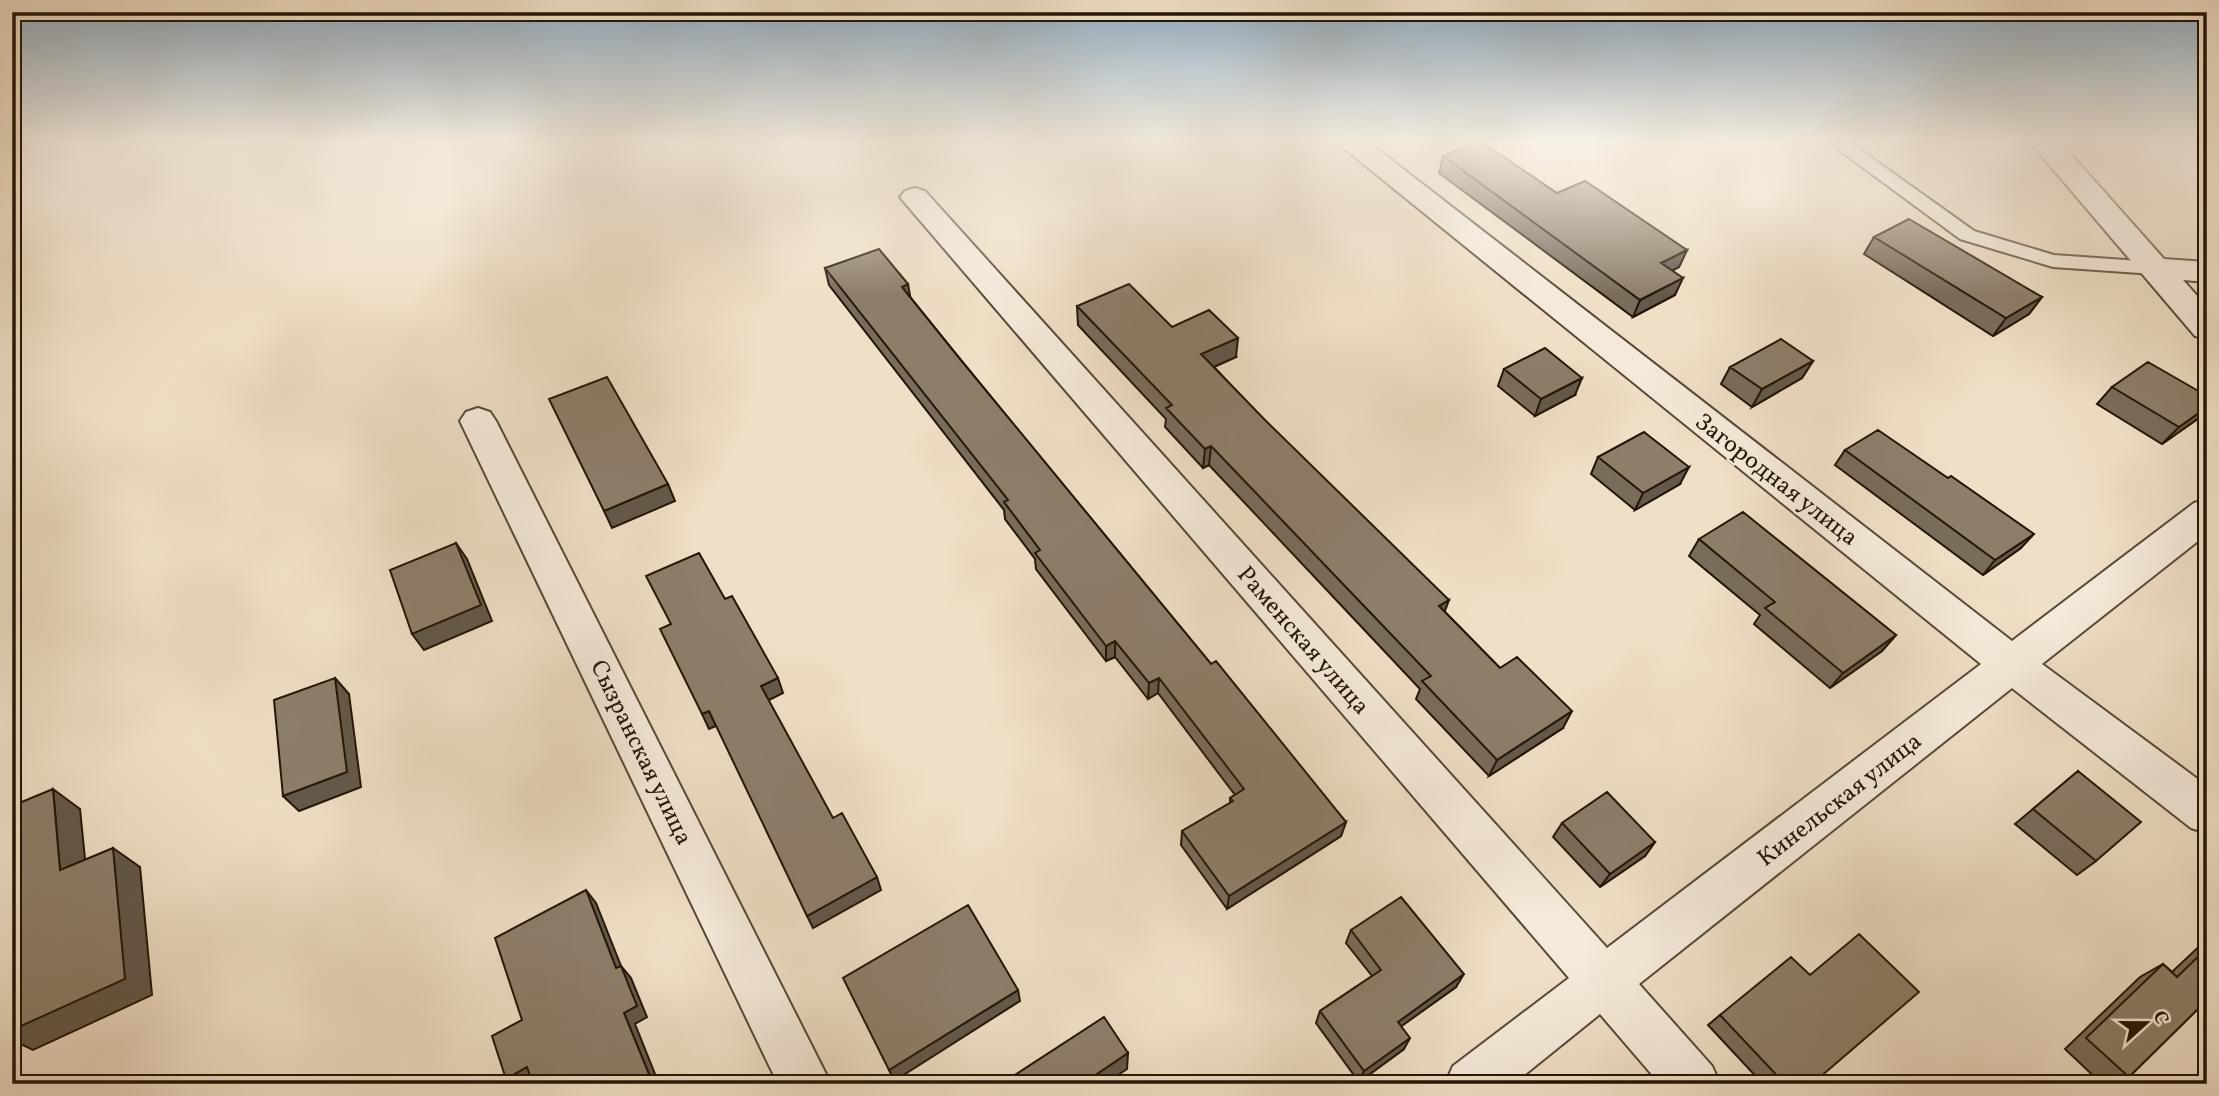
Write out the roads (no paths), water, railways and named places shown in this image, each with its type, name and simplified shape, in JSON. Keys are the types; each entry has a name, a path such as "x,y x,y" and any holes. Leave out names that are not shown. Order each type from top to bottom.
{"street":[{"name":"Загородная улица","path":"1414,192 2011,664 2207,813"},
{"path":"2088,192 2207,328"},
{"name":"Раменская улица","path":"915,197 1694,1084"},
{"path":"2154,268 2207,272"},
{"name":"Сызранская улица","path":"478,421 805,1084"},
{"name":"Кинельская улица","path":"1471,1084 2207,513"}],"lane":[{"path":"1909,192 1968,234 2053,261 2154,268"}]}
